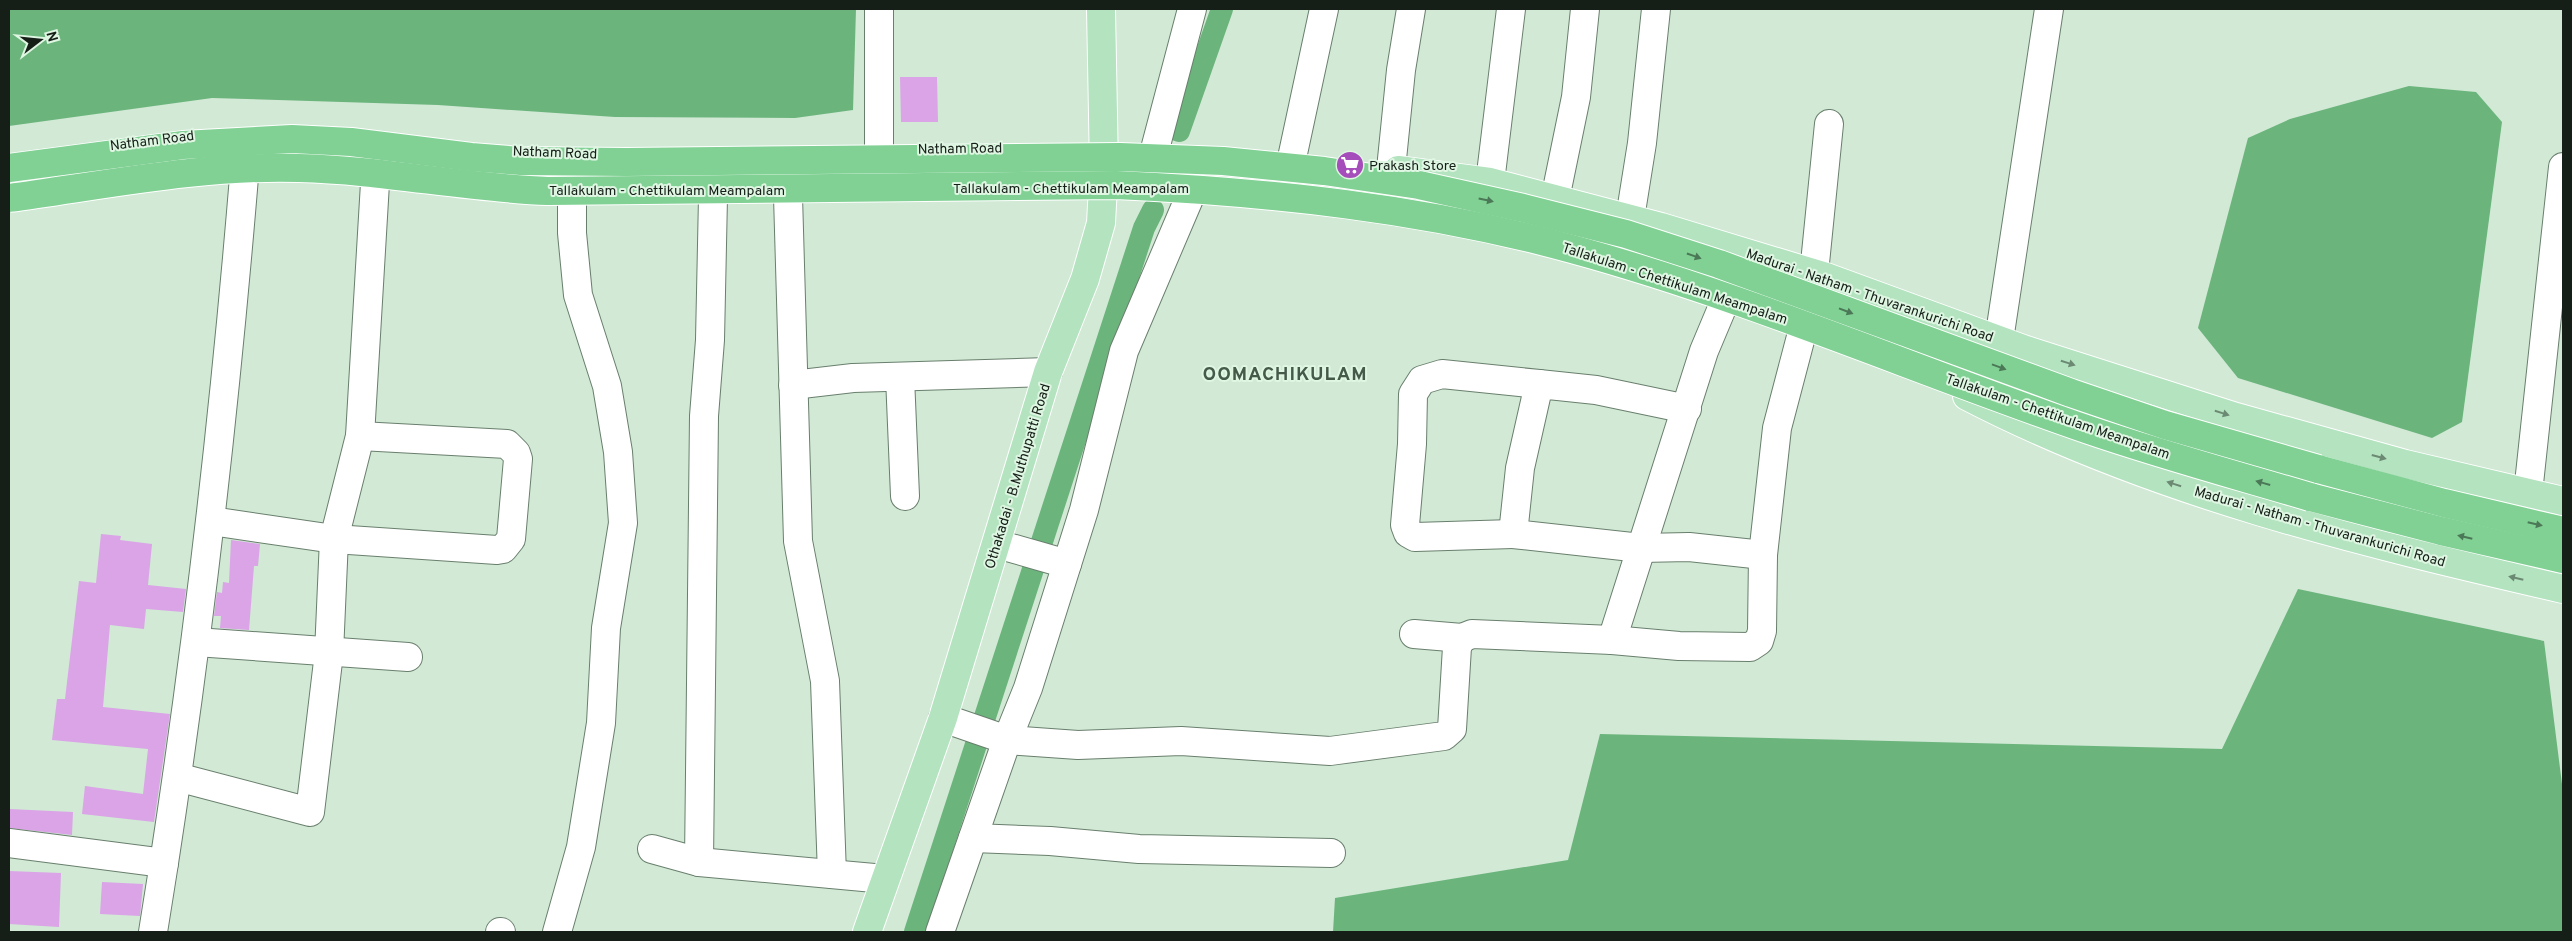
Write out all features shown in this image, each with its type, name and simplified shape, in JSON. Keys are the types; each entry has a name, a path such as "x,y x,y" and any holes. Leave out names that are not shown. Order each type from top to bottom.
{"highway":[{"name":"Tallakulam - Chettikulam Meampalam","path":"9,168 183,145 292,139 351,142 520,161 626,162 1120,157 1214,161 1324,171 1418,185 1523,208 1626,234 1719,264 2072,393 2165,424 2318,469 2444,503 2563,531"},
{"name":"Tallakulam - Chettikulam Meampalam","path":"9,198 215,171 298,168 489,188 540,191 1116,185 1209,189 1328,200 1438,218 1534,239 1607,259 1784,318 2090,430 2310,497 2441,532 2563,560"}],"main road":[{"name":"Othakadai - B.Muthupatti Road","path":"867,932 943,718 1048,372 1085,278 1101,223 1104,192 1104,147 1100,9"},
{"name":"Natham Road","path":"9,159 202,133 273,129 355,133 537,153 1104,147"},
{"name":"Madurai - Natham - Thuvarankurichi Road","path":"1104,147 1292,158 1490,182 1630,218 1814,273 1999,340 2236,417 2405,464 2563,501"},
{"path":"9,207 187,182 244,178 307,177 496,196 572,199 1104,192"},
{"name":"Madurai - Natham - Thuvarankurichi Road","path":"1104,192 1232,196 1338,208 1467,229 1619,266 1726,301 1912,370 2075,448 2141,473 2302,524 2563,589"}],"street":[{"path":"879,9 879,149"},
{"path":"1155,149 1192,9"},
{"path":"1292,158 1324,9"},
{"path":"1391,169 1401,70 1410,9"},
{"path":"1490,182 1511,9"},
{"path":"1555,199 1576,97 1585,9"},
{"path":"1630,218 1642,143 1656,9"},
{"path":"1999,340 2050,9"},
{"path":"1814,273 1829,124"},
{"path":"2528,494 2563,167"},
{"path":"153,932 196,642 227,379 244,178"},
{"path":"177,777 310,812 329,652 334,539 360,436 375,183"},
{"path":"940,932 973,838 990,734 1028,688 1049,559 1084,510 1124,351 1191,194"},
{"path":"788,196 798,542 825,682 832,874"},
{"path":"699,862 704,416 710,340 712,197"},
{"path":"557,932 582,847 601,723 606,628 623,523 618,452 607,386 578,295 572,233 572,199"},
{"path":"1612,640 1704,351 1726,301"},
{"path":"1414,634 1462,638 1472,634 1612,640 1679,646 1750,647 1759,641 1762,631 1763,555 1777,428 1803,329"},
{"path":"793,385 853,378 1048,372"},
{"path":"1687,409 1596,390 1442,374 1422,380 1413,394 1412,444 1405,525 1408,533 1415,537 1513,534 1640,548 1689,547 1763,555"},
{"path":"900,377 905,496"},
{"path":"1513,534 1520,468 1539,384"},
{"path":"210,521 334,539 503,549 510,539 518,459 516,453 507,444 360,436"},
{"path":"996,544 1049,559"},
{"path":"943,718 990,734 1078,745 1181,741 1330,751 1433,739 1444,736 1452,729 1456,647 1462,638"},
{"path":"196,642 408,658"},
{"path":"973,838 1050,841 1139,849 1331,853"},
{"path":"9,843 164,863"},
{"path":"652,849 699,862 885,879"}],"shaded area":[{"path":"9,9 856,9 853,110 795,118 615,117 438,105 212,98 9,126"},
{"path":"2409,86 2476,92 2502,122 2462,422 2432,438 2238,378 2198,328 2248,138 2290,119"},
{"path":"2298,589 2544,641 2563,792 2563,932 1333,932 1335,898 1568,860 1600,734 2222,749"}],"building":[{"path":"900,77 937,77 938,122 901,122"},
{"path":"101,534 121,536 120,540 152,544 148,585 186,589 183,612 146,609 144,629 110,625 103,707 170,714 154,822 82,814 85,786 143,794 148,749 52,740 57,699 65,699 79,581 96,583"},
{"path":"231,540 260,544 258,566 254,566 249,630 220,628 221,616 214,616 217,592 222,593 223,582 229,583"},
{"path":"9,809 73,812 72,835 9,828"},
{"path":"9,871 61,873 59,927 9,924"},
{"path":"102,882 143,884 140,916 100,914"}],"waterway":[{"path":"1179,131 1222,9"},
{"path":"915,932 1144,228 1153,210"}],"place":[{"name":"Prakash Store","path":"1350,165"}],"district":[{"name":"OOMACHIKULAM","path":"1285,373"}]}
